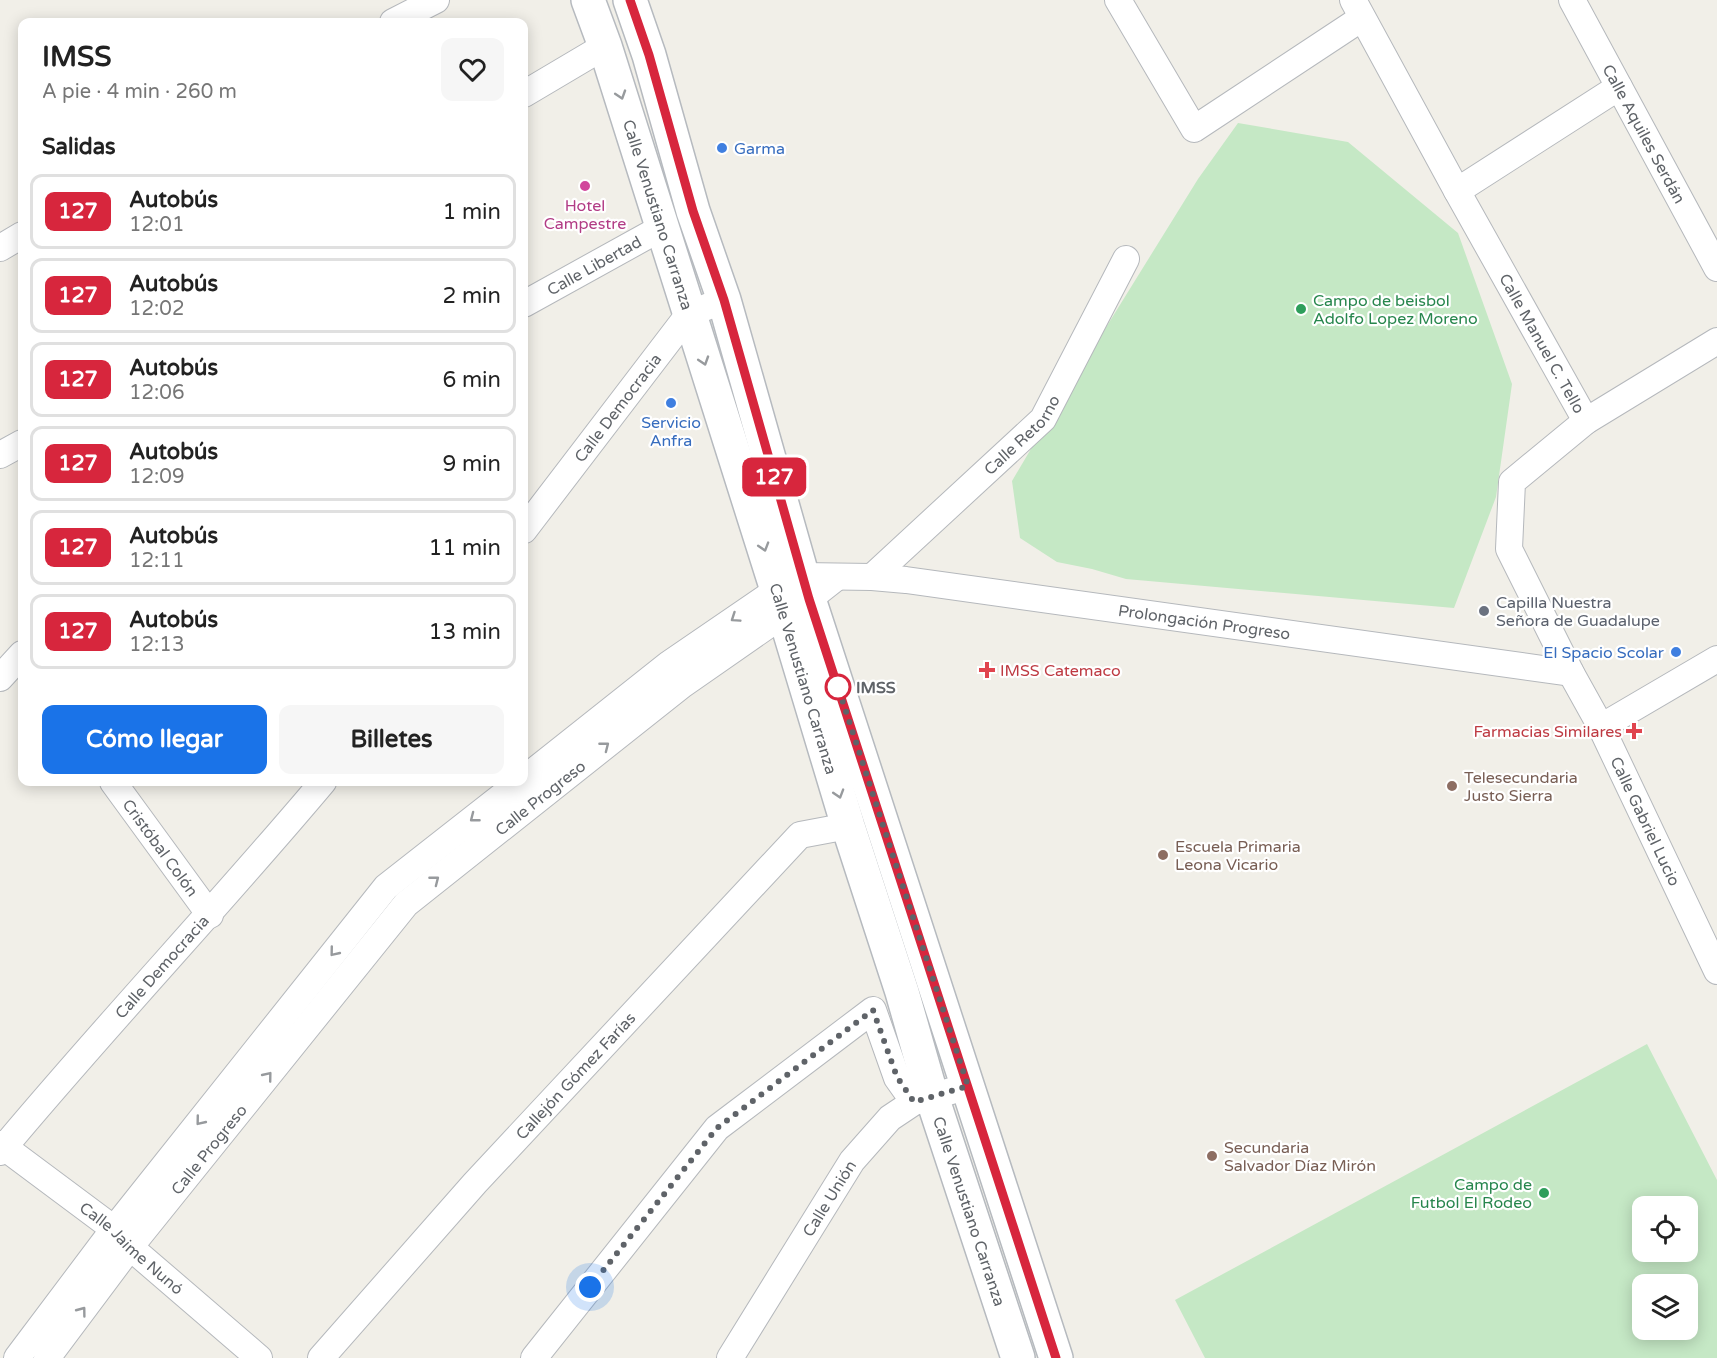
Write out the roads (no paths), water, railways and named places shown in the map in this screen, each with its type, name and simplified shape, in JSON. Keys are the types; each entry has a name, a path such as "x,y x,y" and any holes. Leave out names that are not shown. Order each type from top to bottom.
{"main road":[{"name":"Calle Venustiano Carranza","path":"588,0 663,226 689,314 793,595 968,1086 1056,1358"},
{"name":"Calle Venustiano Carranza","path":"630,0 649,55 693,211 724,300 848,826 902,992 923,1100 1018,1358"}],"street":[{"path":"401,18 436,0"},
{"path":"1118,0 1194,129 1358,9"},
{"name":"Calle Aquiles Serdán","path":"1572,0 1717,268"},
{"name":"Calle Manuel C. Tello","path":"1358,9 1586,421 1512,482 1509,549 1571,674"},
{"path":"528,92 605,46"},
{"path":"1457,191 1619,87"},
{"name":"Calle Libertad","path":"528,302 663,226"},
{"path":"0,248 18,237"},
{"name":"Calle Retorno","path":"872,577 1043,419 1126,258"},
{"path":"689,314 724,300"},
{"name":"Calle Democracia","path":"528,525 689,314"},
{"path":"1586,421 1717,341"},
{"path":"0,455 18,445"},
{"name":"Prolongación Progreso","path":"837,577 906,580 1571,674"},
{"name":"Calle Progreso","path":"528,776 669,664 793,595 837,577"},
{"name":"Calle Progreso","path":"17,1358 122,1238 405,904 793,595"},
{"path":"1601,727 1717,659"},
{"path":"0,678 18,660"},
{"name":"Calle Gabriel Lucio","path":"1571,674 1601,727 1717,971"},
{"name":"Cristóbal Colón","path":"116,786 210,915"},
{"name":"Calle Democracia","path":"1,1148 84,1052 210,915 320,786"},
{"name":"Calle Progreso","path":"47,1358 122,1238 386,887 515,786"},
{"name":"Callejón Gómez Farías","path":"321,1358 475,1183 801,834 848,826"},
{"path":"386,887 405,904"},
{"path":"534,1358 717,1128 873,1010 897,1077 923,1100"},
{"name":"Calle Unión","path":"730,1358 852,1161 890,1118 923,1100 968,1086"},
{"name":"Calle Jaime Nunó","path":"1,1148 122,1238 259,1358"}],"place":[{"name":"Garma","path":"722,148"},
{"name":"Hotel Campestre","path":"585,186"},
{"name":"Campo de beisbol Adolfo Lopez Moreno","path":"1301,309"},
{"name":"Servicio Anfra","path":"671,403"},
{"name":"Capilla Nuestra Señora de Guadalupe","path":"1484,611"},
{"name":"El Spacio Scolar","path":"1676,652"},
{"name":"IMSS Catemaco","path":"987,670"},
{"name":"IMSS","path":"838,687"},
{"name":"Farmacias Similares","path":"1634,731"},
{"name":"Telesecundaria Justo Sierra","path":"1452,786"},
{"name":"Escuela Primaria Leona Vicario","path":"1163,855"},
{"name":"Secundaria Salvador Díaz Mirón","path":"1212,1156"},
{"name":"Campo de Futbol El Rodeo","path":"1544,1193"}]}
